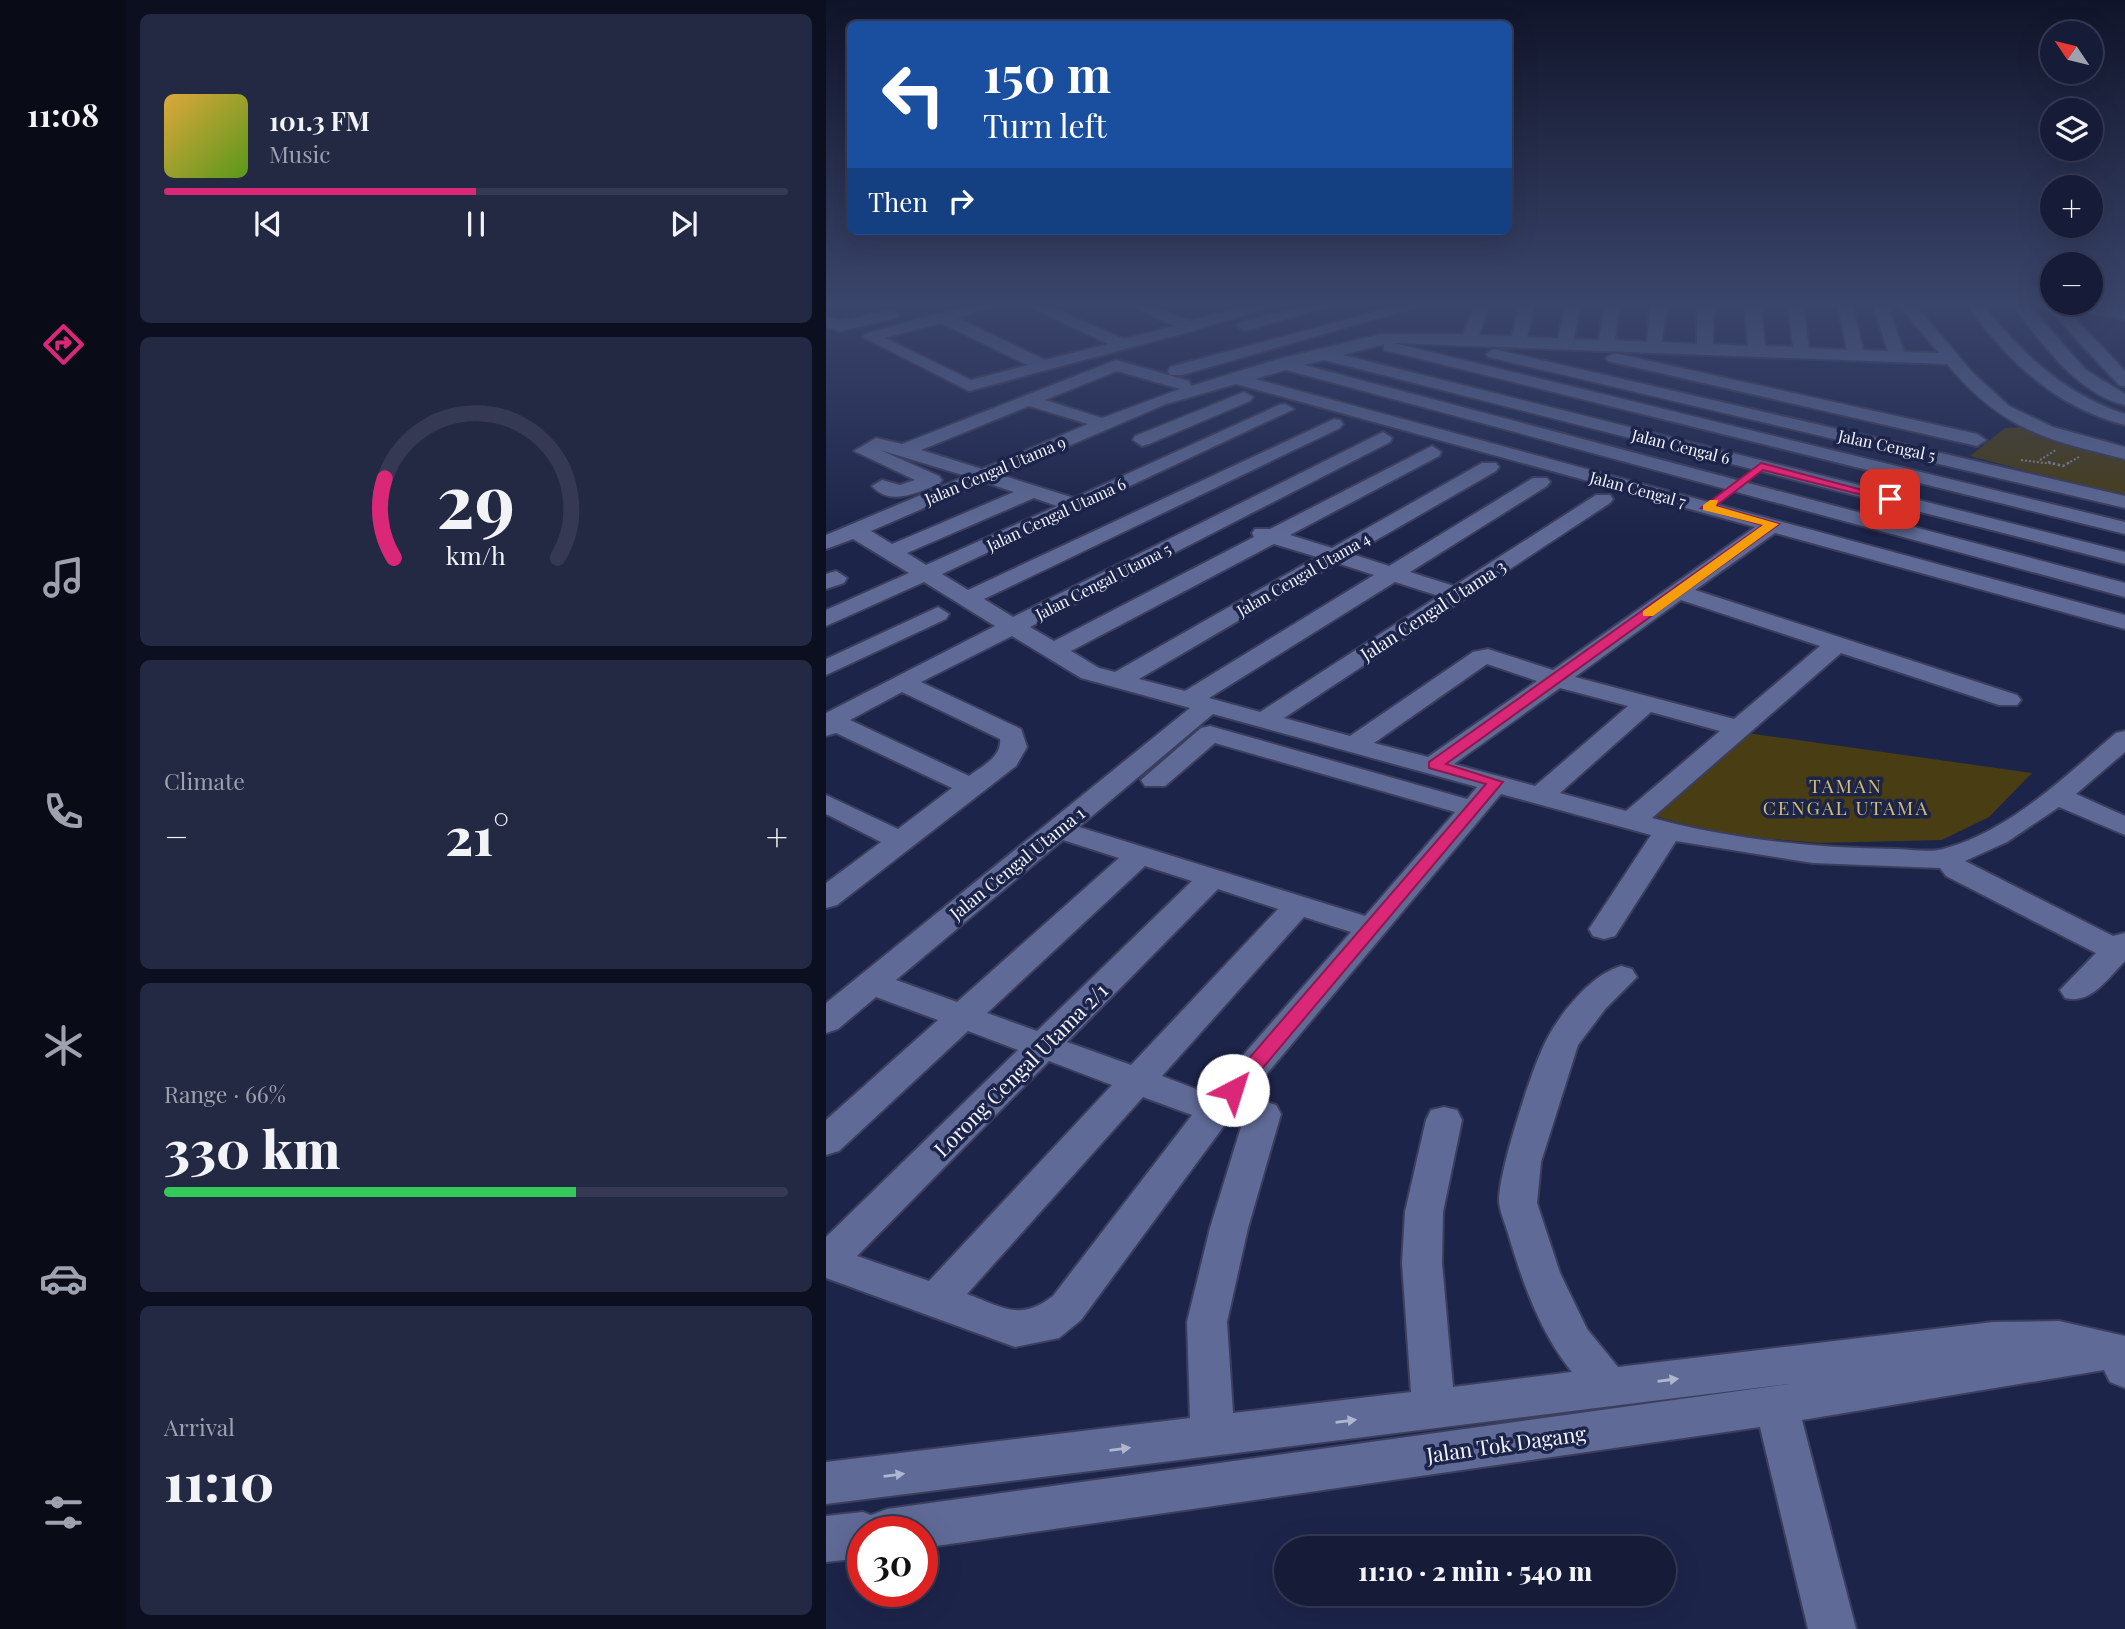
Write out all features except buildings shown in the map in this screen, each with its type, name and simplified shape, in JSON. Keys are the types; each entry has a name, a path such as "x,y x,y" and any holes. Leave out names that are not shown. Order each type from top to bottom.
{"street":[{"path":"961,382 969,386 984,382"},
{"path":"903,450 1073,382"},
{"path":"1097,423 1183,385 1180,382"},
{"path":"1206,382 1232,388 1285,409 1432,452 1489,467 1545,477"},
{"path":"1142,440 1244,382"},
{"path":"1346,382 1572,445 1944,540 2125,590"},
{"name":"Jalan Cengal 6","path":"1436,382 2125,558"},
{"path":"1402,425 1435,407 1495,382"},
{"path":"1528,382 2125,528"},
{"name":"Jalan Cengal 5","path":"1614,382 2125,502"},
{"path":"1717,382 1750,390 1983,429"},
{"path":"1721,407 1750,390 1754,382"},
{"path":"1833,382 1983,429"},
{"path":"1974,382 2003,410 2031,424 2124,445"},
{"path":"1992,382 2013,400 2051,421 2124,445"},
{"path":"2047,382 2068,399 2091,410 2125,420"},
{"path":"2092,382 2102,391 2125,400"},
{"name":"Jalan Cengal Utama 9","path":"827,542 855,531 971,470 1160,400 1232,388"},
{"name":"Jalan Cengal 7","path":"1232,388 1402,425 1545,477 1707,508 1766,528 1920,564 2125,622"},
{"name":"Jalan Cengal Utama 1","path":"826,1021 1058,829 1198,703 1391,574 1545,477 1572,445 1670,395"},
{"path":"1027,400 1187,454"},
{"name":"Jalan Cengal Utama 6","path":"826,619 1285,409"},
{"path":"966,599 1334,424"},
{"path":"1955,460 1983,429"},
{"path":"1707,508 1816,430"},
{"name":"Jalan Cengal Utama 5","path":"828,725 902,682 1383,438"},
{"path":"932,480 863,451 876,444 903,450 1076,505"},
{"path":"1052,652 1432,452"},
{"name":"Jalan Cengal Utama 4","path":"1117,681 1489,467"},
{"path":"882,486 901,492 932,480 971,470"},
{"path":"1920,564 2013,474"},
{"path":"1121,484 1223,520 1457,594"},
{"path":"890,553 1033,491"},
{"name":"Jalan Cengal Utama 3","path":"1264,720 1603,499 1577,492"},
{"path":"1435,765 1766,528 2125,642"},
{"path":"855,531 1090,673 1435,765 1668,831 1755,849 1846,859 1947,857 2005,831 2057,796 2125,739"},
{"path":"1679,592 2008,700"},
{"path":"826,668 938,614"},
{"path":"1631,821 1837,644"},
{"path":"1355,744 1481,657 1498,658 1556,679 1739,728"},
{"path":"826,898 1007,760 1014,747 1012,735 902,682"},
{"path":"1541,795 1646,704"},
{"path":"828,725 971,787"},
{"path":"1155,780 1210,734 1473,808"},
{"path":"827,1261 1014,1329 1044,1326 1067,1308 1216,1110 1496,782"},
{"path":"2057,796 2125,827"},
{"path":"826,803 900,841"},
{"path":"1058,829 1371,928"},
{"path":"1604,929 1668,831"},
{"path":"826,1141 1140,855"},
{"path":"1947,857 1956,870 2121,947 2076,990"},
{"name":"Lorong Cengal Utama 2/1","path":"827,1261 1212,878"},
{"path":"937,1300 1298,905"},
{"path":"1609,1387 1572,1342 1540,1273 1518,1203 1523,1163 1562,1042 1594,1000 1621,977"},
{"path":"871,984 1216,1110"},
{"path":"1213,1438 1207,1322 1229,1228 1263,1114"},
{"path":"1434,1410 1422,1263 1424,1212 1444,1120"},
{"path":"826,1483 1213,1438 1993,1340 2059,1339 2122,1357"},
{"name":"Jalan Tok Dagang","path":"938,1524 2122,1357"},
{"path":"1776,1405 1832,1629"},
{"path":"826,1539 847,1537"}],"shaded area":[{"path":"2026,427 2125,458 2125,497 1970,456 2005,428"},
{"path":"1747,733 2032,773 1989,817 1942,840 1819,843 1725,835 1651,815"}],"slow traffic":[{"path":"1648,614 1773,524 1707,508 1714,502"}],"district":[{"name":"TAMAN CENGAL UTAMA","path":"1846,796"}],"route":[{"path":"1233,1090 1496,782 1435,765 1773,524 1707,508 1761,467 1890,499"}]}
